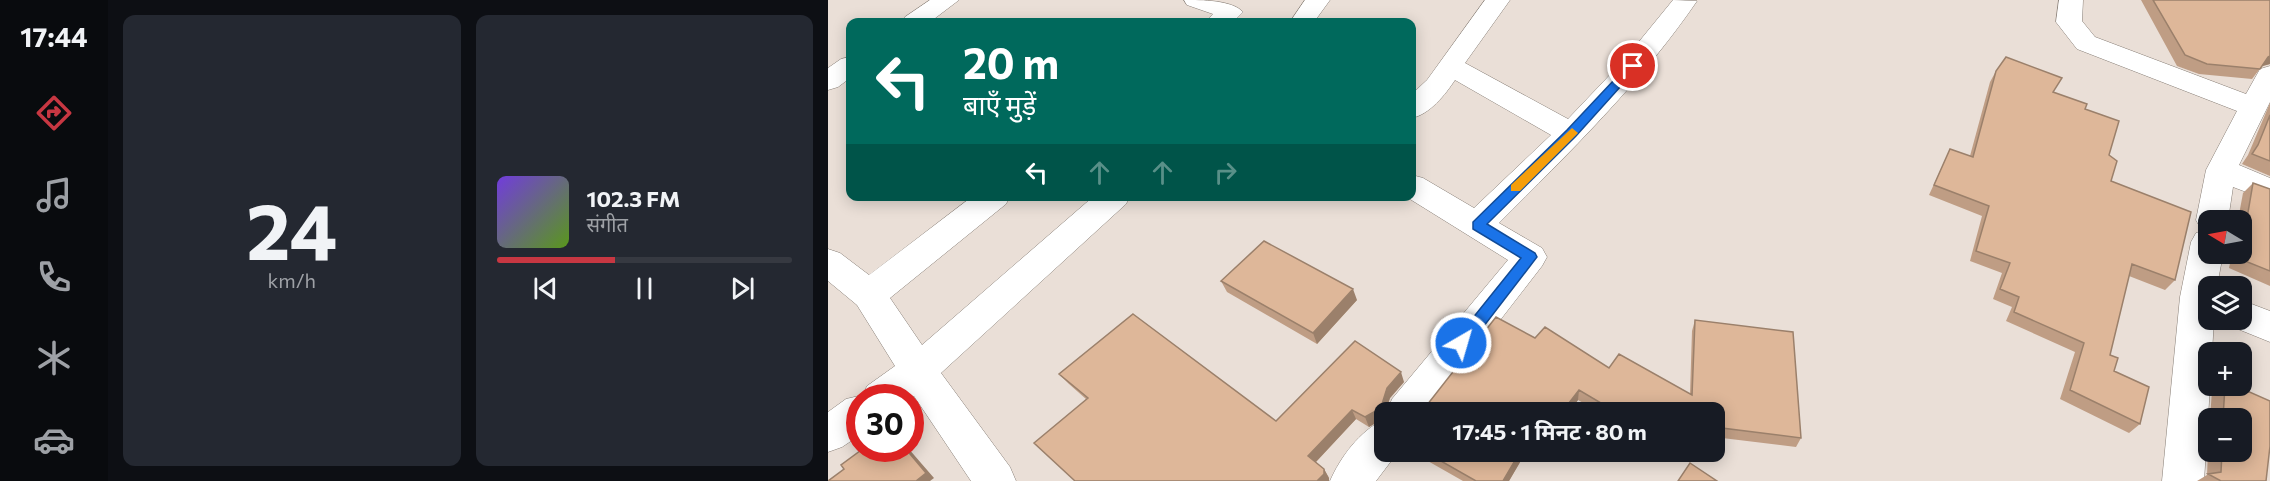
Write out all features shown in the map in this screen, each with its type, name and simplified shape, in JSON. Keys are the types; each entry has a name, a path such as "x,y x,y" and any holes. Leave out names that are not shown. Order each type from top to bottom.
{"street":[{"path":"920,18 947,0"},
{"path":"1196,0 1231,12 1223,18"},
{"path":"1305,18 1318,0"},
{"path":"1416,105 1437,86 1498,0"},
{"path":"2071,0 2069,22 2086,43 2254,107"},
{"path":"1478,225 1571,133 1633,66 1685,1"},
{"path":"1450,66 1571,133"},
{"path":"828,81 846,68"},
{"path":"2214,210 2221,170 2270,75"},
{"path":"2221,170 2270,190"},
{"path":"1414,402 1530,257 1416,188"},
{"path":"985,477 918,371 843,280 986,201"},
{"path":"900,384 918,371 1109,201"},
{"path":"2252,320 2270,327"},
{"path":"2183,481 2200,330"},
{"path":"828,434 846,422"},
{"path":"1351,481 1374,452"}],"building":[{"path":"2153,0 2270,0 2270,56 2260,69 2207,64 2185,55"},
{"path":"2006,57 2062,78 2053,92 2087,104 2085,109 2119,121 2109,155 2117,161 2111,181 2191,212 2175,280 2132,264 2110,355 2118,358 2114,371 2149,387 2140,424 2070,390 2084,343 2014,312 2019,297 2000,289 2010,263 1976,251 1989,206 1934,185 1950,149 1973,157 1996,71"},
{"path":"2270,115 2270,161 2252,154"},
{"path":"2253,183 2270,189 2270,271 2252,264 2252,210 2248,210"},
{"path":"1264,241 1353,289 1313,333 1221,281"},
{"path":"1133,314 1276,421 1355,341 1401,372 1387,388 1383,402 1374,402 1374,412 1365,417 1352,410 1308,456 1324,469 1324,474 1317,481 1075,481 1034,443 1088,398 1059,374"},
{"path":"1496,317 1535,338 1545,327 1609,368 1619,354 1692,395 1695,320 1793,332 1801,438 1725,428 1725,402 1599,402 1579,390 1570,402 1429,402"},
{"path":"2252,393 2270,401 2270,446 2266,481 2221,481 2208,474 2221,472 2222,462 2252,462 2252,408 2224,408 2224,396 2252,396"},
{"path":"846,461 917,462 926,473 916,481 828,481 844,469 841,465"},
{"path":"1443,462 1514,462 1503,481 1476,481"},
{"path":"1690,463 1717,481 1678,481"}],"slow traffic":[{"path":"1516,188 1572,133"}],"route":[{"path":"1461,343 1530,257 1478,225 1571,133 1633,66"}]}
